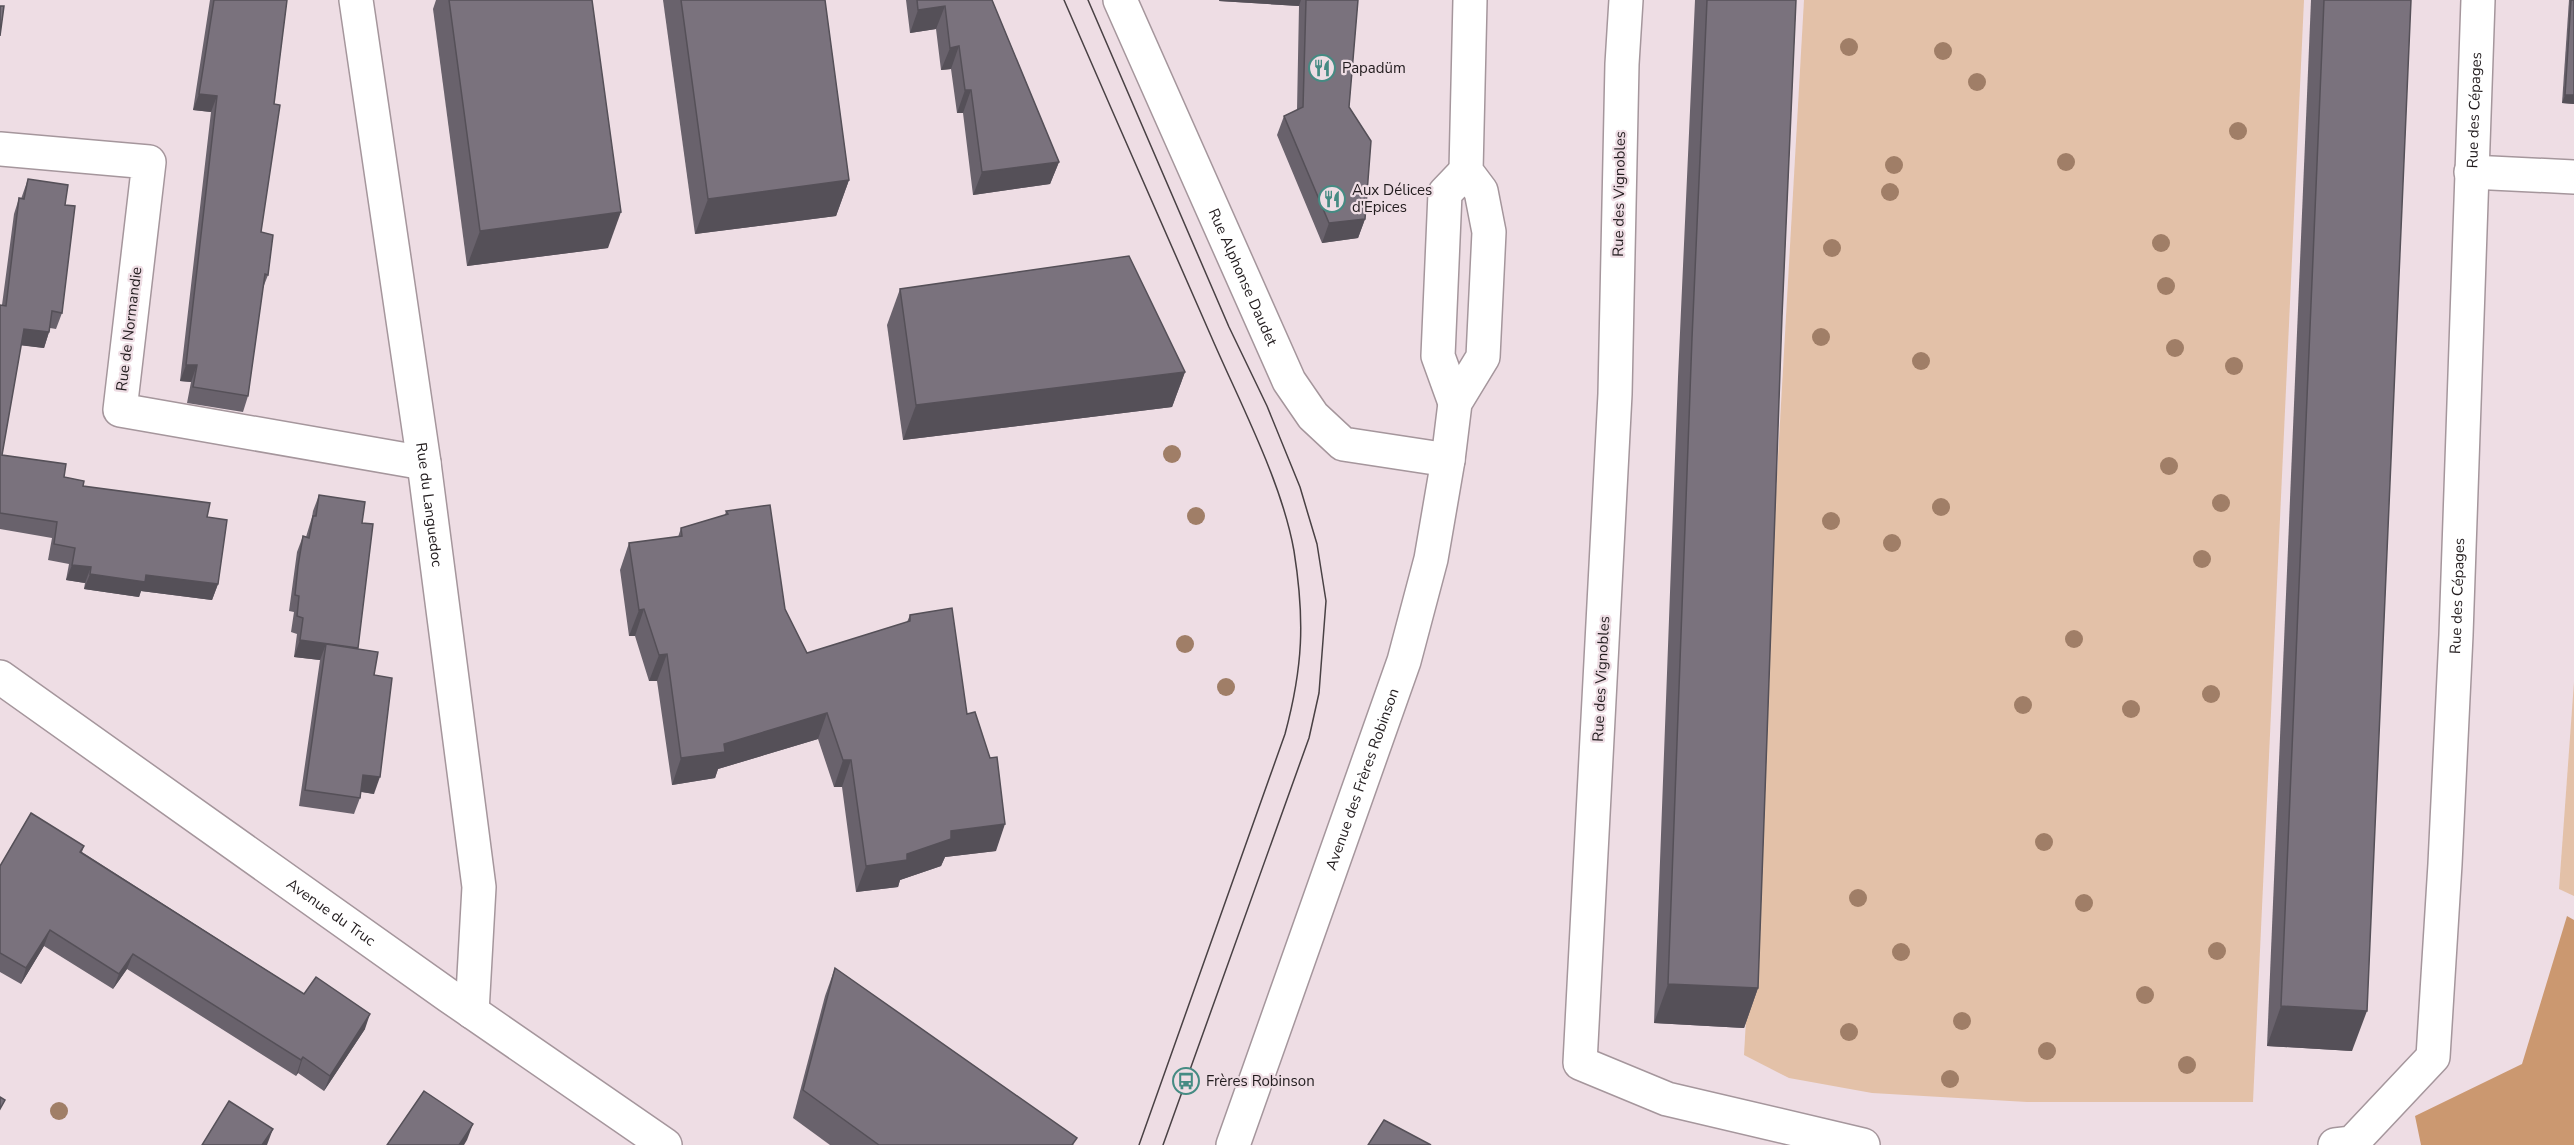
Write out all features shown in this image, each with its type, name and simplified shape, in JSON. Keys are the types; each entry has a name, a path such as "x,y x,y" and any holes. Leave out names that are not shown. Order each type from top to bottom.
{"street":[{"name":"Rue du Languedoc","path":"356,0 424,463 479,887 472,1012"},
{"name":"Rue Alphonse Daudet","path":"1120,0 1289,381 1313,416 1344,444 1448,460"},
{"path":"1466,171 1470,0"},
{"name":"Rue des Vignobles","path":"1626,0 1622,64 1615,394 1580,1063 1667,1099 1863,1145"},
{"name":"Rue des Cépages","path":"2335,1145 2352,1143 2433,1057 2445,876 2456,635 2478,0"},
{"name":"Rue de Normandie","path":"0,149 149,162 120,410 424,463"},
{"name":"Avenue des Frères Robinson","path":"1233,1145 1404,661 1431,560 1455,403 1483,357 1489,232 1481,191 1466,171 1445,193 1438,356 1455,403"},
{"path":"2471,172 2574,177"},
{"name":"Avenue du Truc","path":"0,677 472,1012 665,1145"}],"shaded area":[{"path":"1804,0 2304,0 2253,1102 2027,1102 1872,1093 1789,1078 1744,1055"},
{"path":"2574,682 2574,896 2559,889"},
{"path":"2567,916 2574,920 2574,1145 2421,1145 2415,1116 2522,1064"}],"building":[{"path":"214,0 287,0 274,104 280,105 261,232 273,235 268,275 265,274 248,396 193,387 197,365 186,365 217,96 199,94"},
{"path":"449,0 592,0 621,212 480,231"},
{"path":"681,0 825,0 849,180 708,199"},
{"path":"917,0 992,0 1059,162 982,172 971,90 965,90 959,46 950,48 945,6 918,10"},
{"path":"1306,0 1358,0 1349,107 1371,141 1365,219 1329,223 1284,116 1303,107"},
{"path":"1707,0 1796,0 1782,316 1758,988 1668,984"},
{"path":"2324,0 2411,0 2367,1011 2281,1006"},
{"path":"2571,0 2574,0 2574,95 2565,95"},
{"path":"0,6 4,6 0,36"},
{"path":"28,179 68,185 65,205 75,206 62,313 52,311 49,332 24,329 2,455 66,464 64,477 84,481 83,486 210,503 207,517 227,520 218,584 146,575 145,582 90,574 91,567 72,565 75,548 54,544 57,522 0,513 0,305 6,306 19,198 24,199"},
{"path":"1129,256 1185,372 916,405 900,289"},
{"path":"319,495 365,502 362,523 373,524 358,648 300,640 303,618 297,616 299,596 295,595 298,566 303,536 309,538 313,516 316,516"},
{"path":"770,505 785,609 807,653 910,621 910,615 952,608 967,714 975,712 990,758 997,757 1005,824 951,831 951,839 907,854 907,860 866,866 851,760 843,760 827,713 724,744 725,752 681,758 667,654 659,655 644,609 639,610 629,543 682,536 681,528 728,514 726,511"},
{"path":"326,644 378,652 374,675 392,678 380,777 363,775 360,798 305,790"},
{"path":"31,813 84,846 80,852 304,994 316,977 370,1014 330,1076 303,1057 301,1060 133,954 119,974 50,930 26,968 0,953 0,866"},
{"path":"835,968 1077,1138 1072,1145 879,1145 803,1090"},
{"path":"424,1091 473,1124 459,1145 387,1145"},
{"path":"0,1097 5,1100 0,1109"},
{"path":"229,1101 273,1129 262,1145 202,1145"},
{"path":"1384,1120 1431,1145 1368,1145"}],"tram line":[{"path":"1064,0 1259,442 1288,525 1300,599 1299,665 1285,734 1139,1145"},
{"path":"1088,0 1229,327 1267,406 1300,487 1317,544 1326,601 1319,693 1309,738 1163,1145"}],"place":[{"name":"Papadüm","path":"1322,68"},
{"name":"Aux Délices d'Epices","path":"1332,199"},
{"name":"Frères Robinson","path":"1186,1081"}]}
